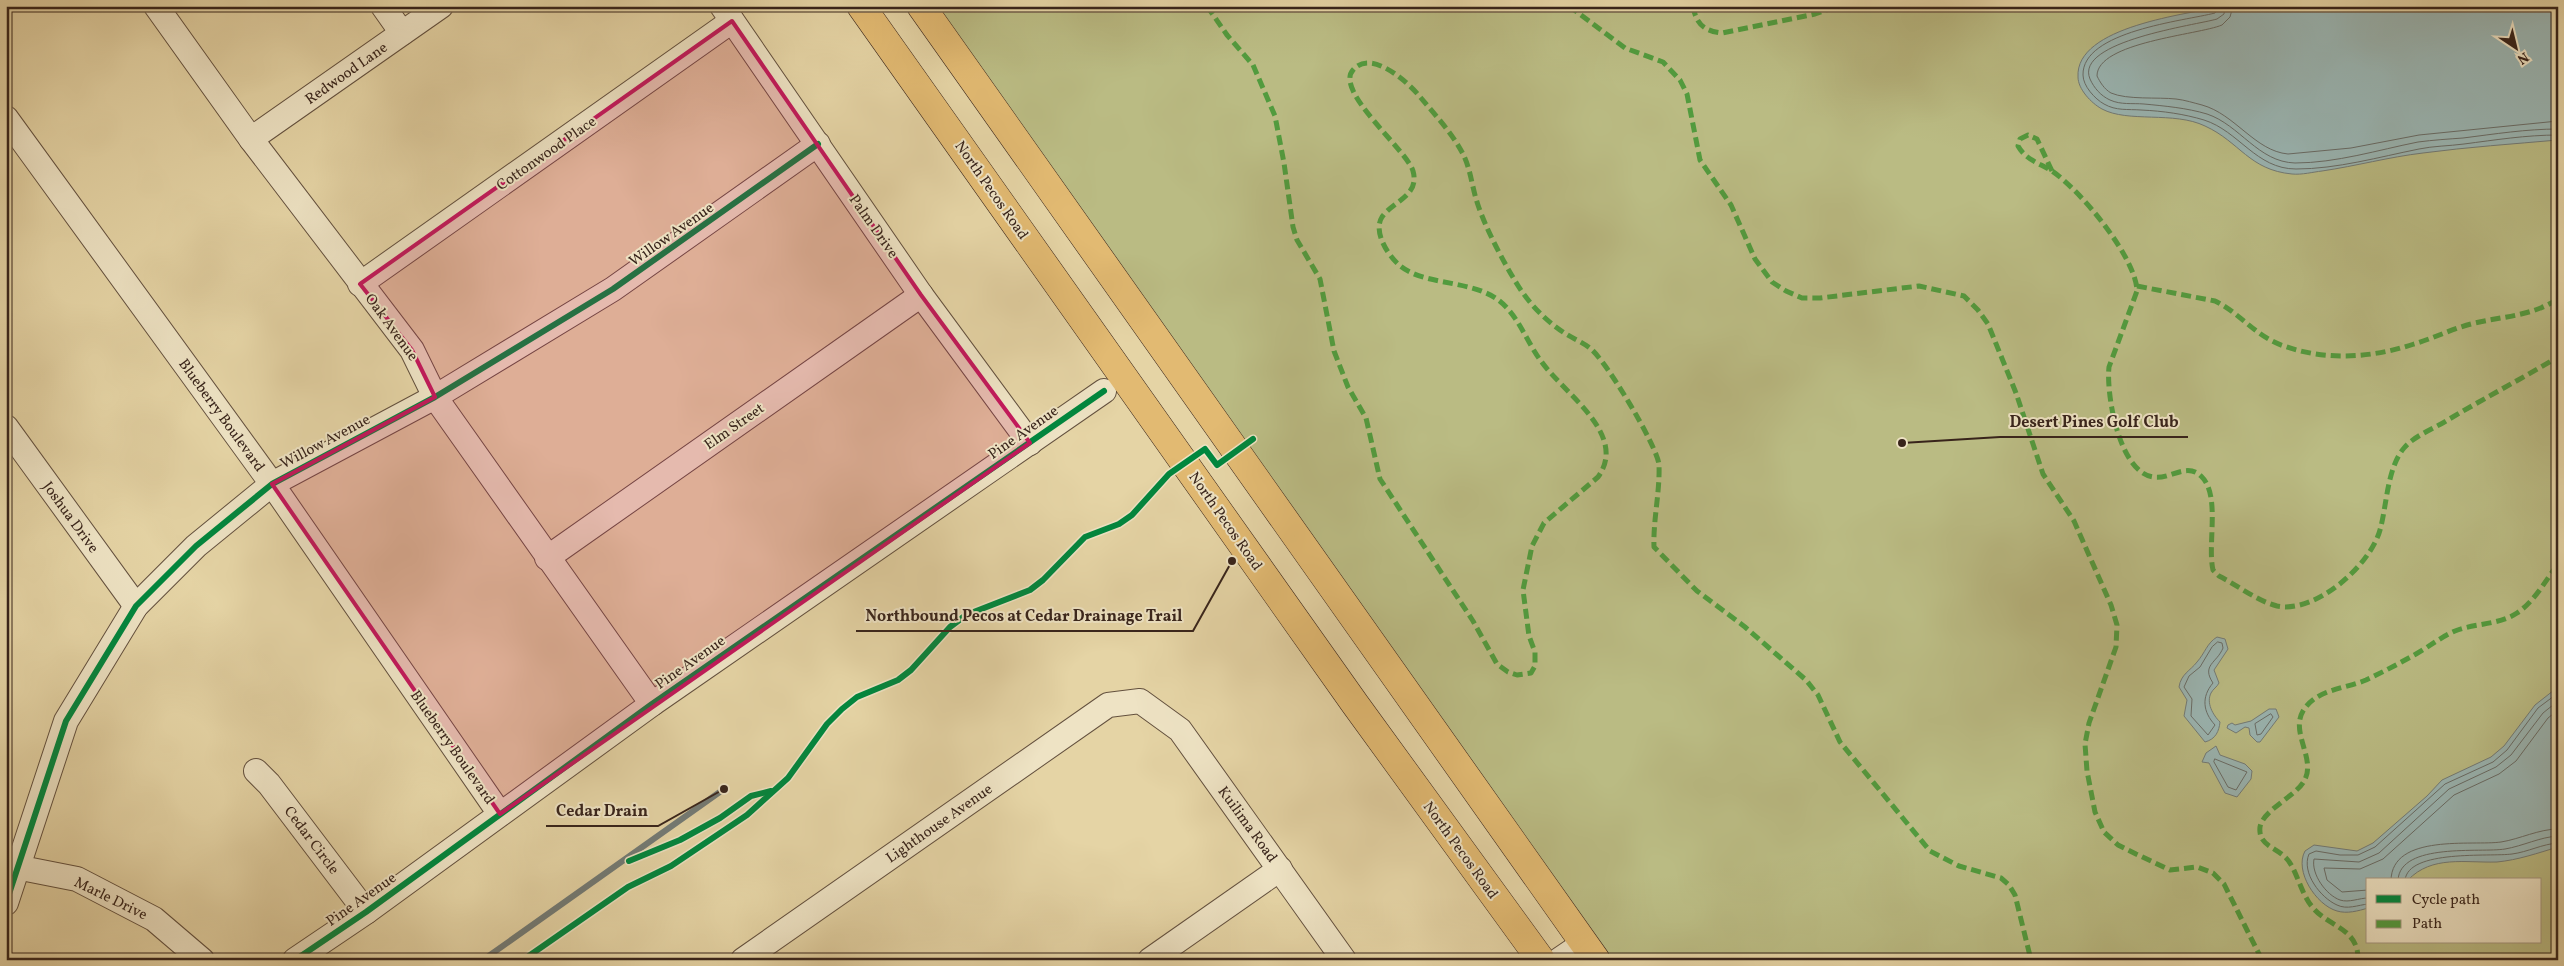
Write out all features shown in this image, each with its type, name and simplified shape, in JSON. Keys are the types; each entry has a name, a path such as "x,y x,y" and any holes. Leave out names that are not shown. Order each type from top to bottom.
{"main road":[{"name":"North Pecos Road","path":"862,6 1355,704 1540,960"},
{"path":"921,6 1590,951"}],"street":[{"name":"Oak Avenue","path":"156,6 251,139 412,350 435,397 652,704"},
{"path":"383,6 402,33"},
{"name":"Redwood Lane","path":"251,139 441,6"},
{"name":"Palm Drive","path":"727,14 921,295 1030,443"},
{"name":"Cottonwood Place","path":"360,284 727,14"},
{"name":"Blueberry Boulevard","path":"6,118 272,484 500,814"},
{"name":"Willow Avenue","path":"6,904 12,867 66,721 136,606 196,546 272,484 435,397 614,289 818,144"},
{"name":"Elm Street","path":"547,558 921,295"},
{"name":"Pine Avenue","path":"295,960 366,912 652,704 1104,391"},
{"name":"Joshua Drive","path":"6,427 136,606"},
{"name":"Kuilima Road","path":"1140,701 1180,730 1344,960"},
{"name":"Lighthouse Avenue","path":"743,960 1108,705 1140,701"},
{"name":"Cedar Circle","path":"256,771 269,784 366,912"},
{"name":"Marle Drive","path":"12,867 77,879 154,919 202,960"},
{"path":"1150,960 1280,868"},
{"path":"1559,960 1590,951"}],"highlighted area":[{"path":"732,21 921,295 1030,443 500,814 272,484 435,397 412,350 360,284"}],"green space":[{"path":"937,6 2558,6 2558,960 1612,960"}],"water":[{"path":"2224,6 2558,6 2558,140 2423,153 2304,174 2292,174 2265,167 2217,132 2205,126 2179,119 2125,115 2102,109 2090,99 2080,86 2078,77 2082,60 2095,46 2114,34 2137,25"},
{"path":"2217,637 2225,639 2228,649 2214,670 2219,683 2212,692 2209,701 2211,709 2220,722 2216,734 2212,739 2205,742 2184,716 2187,700 2179,687 2184,676"},
{"path":"2558,687 2558,847 2505,861 2438,864 2417,872 2410,878 2366,878 2366,908 2356,911 2345,912 2329,908 2315,895 2309,886 2302,868 2302,859 2305,851 2314,845 2357,851 2373,843 2427,796 2442,780 2491,757 2504,746 2535,705"},
{"path":"2269,709 2276,709 2279,717 2260,742 2257,742 2250,735 2249,728 2245,727 2236,733 2227,728 2232,723 2235,725 2251,721"},
{"path":"2216,746 2220,755 2245,764 2252,771 2251,779 2237,797 2225,793 2209,763 2202,762 2206,753"}],"waterway":[{"path":"483,960 724,789"}],"marked path":[{"path":"1207,6 1227,35 1253,65 1275,116 1293,227 1297,240 1320,279 1334,351 1348,387 1366,418 1380,479 1473,621 1497,664 1508,672 1517,675 1531,673 1535,666 1535,652 1529,636 1523,590 1532,546 1544,523 1598,477 1605,461 1605,445 1599,430 1589,415 1541,361 1511,312 1504,305 1497,299 1473,288 1420,276 1408,271 1398,264 1382,242 1379,229 1382,217 1409,192 1413,186 1414,179 1413,171 1408,161 1362,106 1354,92 1350,80 1353,70 1361,64 1379,65 1399,77 1408,84 1444,125 1463,154 1486,225 1522,292 1533,306 1552,324 1591,349 1608,370 1630,405 1650,441 1659,465 1654,547 1697,591 1745,627 1806,680 1818,695 1840,742 1930,851 1959,866 2001,878 2009,885 2015,895 2031,960"},
{"path":"1569,6 1625,48 1663,62 1680,80 1687,94 1700,160 1731,205 1755,259 1772,282 1802,298 1820,298 1919,286 1964,296 1978,310 1988,324 2016,393 2043,474 2074,521 2111,605 2117,625 2116,647 2089,723 2085,744 2087,771 2095,812 2104,832 2118,845 2170,870 2197,867 2213,873 2224,884 2262,960"},
{"path":"1693,6 1696,18 1702,26 1722,33 1815,14 1837,6"},
{"path":"2052,171 2037,139 2028,135 2020,139 2018,146 2025,155 2064,180 2091,208 2117,243 2134,277 2137,291 2109,367 2110,395 2117,430 2123,447 2131,462 2141,472 2153,477 2184,471 2195,472 2201,476 2207,484 2212,507 2213,570 2219,576 2270,604 2292,607 2308,603 2324,595 2353,572 2374,544 2380,530 2394,466 2398,456 2408,444 2558,357"},
{"path":"2137,286 2215,301 2274,342 2300,351 2333,356 2365,355 2398,349 2471,324 2526,313 2558,299"},
{"path":"2358,960 2354,941 2349,935 2314,909 2305,896 2289,862 2264,842 2260,833 2262,821 2273,809 2300,787 2307,773 2308,764 2300,728 2300,719 2303,711 2315,698 2366,680 2385,671 2455,631 2503,620 2517,613 2534,597 2558,564"}],"cycle path":[{"path":"6,903 66,721 136,606 196,546 272,484 435,397 613,289 818,144"},
{"path":"295,960 366,912 652,704 1104,391"},
{"path":"523,960 628,887 671,866 747,815 788,778 827,724 842,709 857,697 898,680 911,670 950,627 966,615 1030,590 1043,580 1085,537 1119,524 1132,515 1169,474 1205,449 1217,465 1253,439"},
{"path":"629,861 680,840 720,818 751,796 771,791"}],"place":[{"name":"Desert Pines Golf Club","path":"1902,443"},
{"name":"Northbound Pecos at Cedar Drainage Trail","path":"1232,561"},
{"name":"Cedar Drain","path":"724,789"}]}
